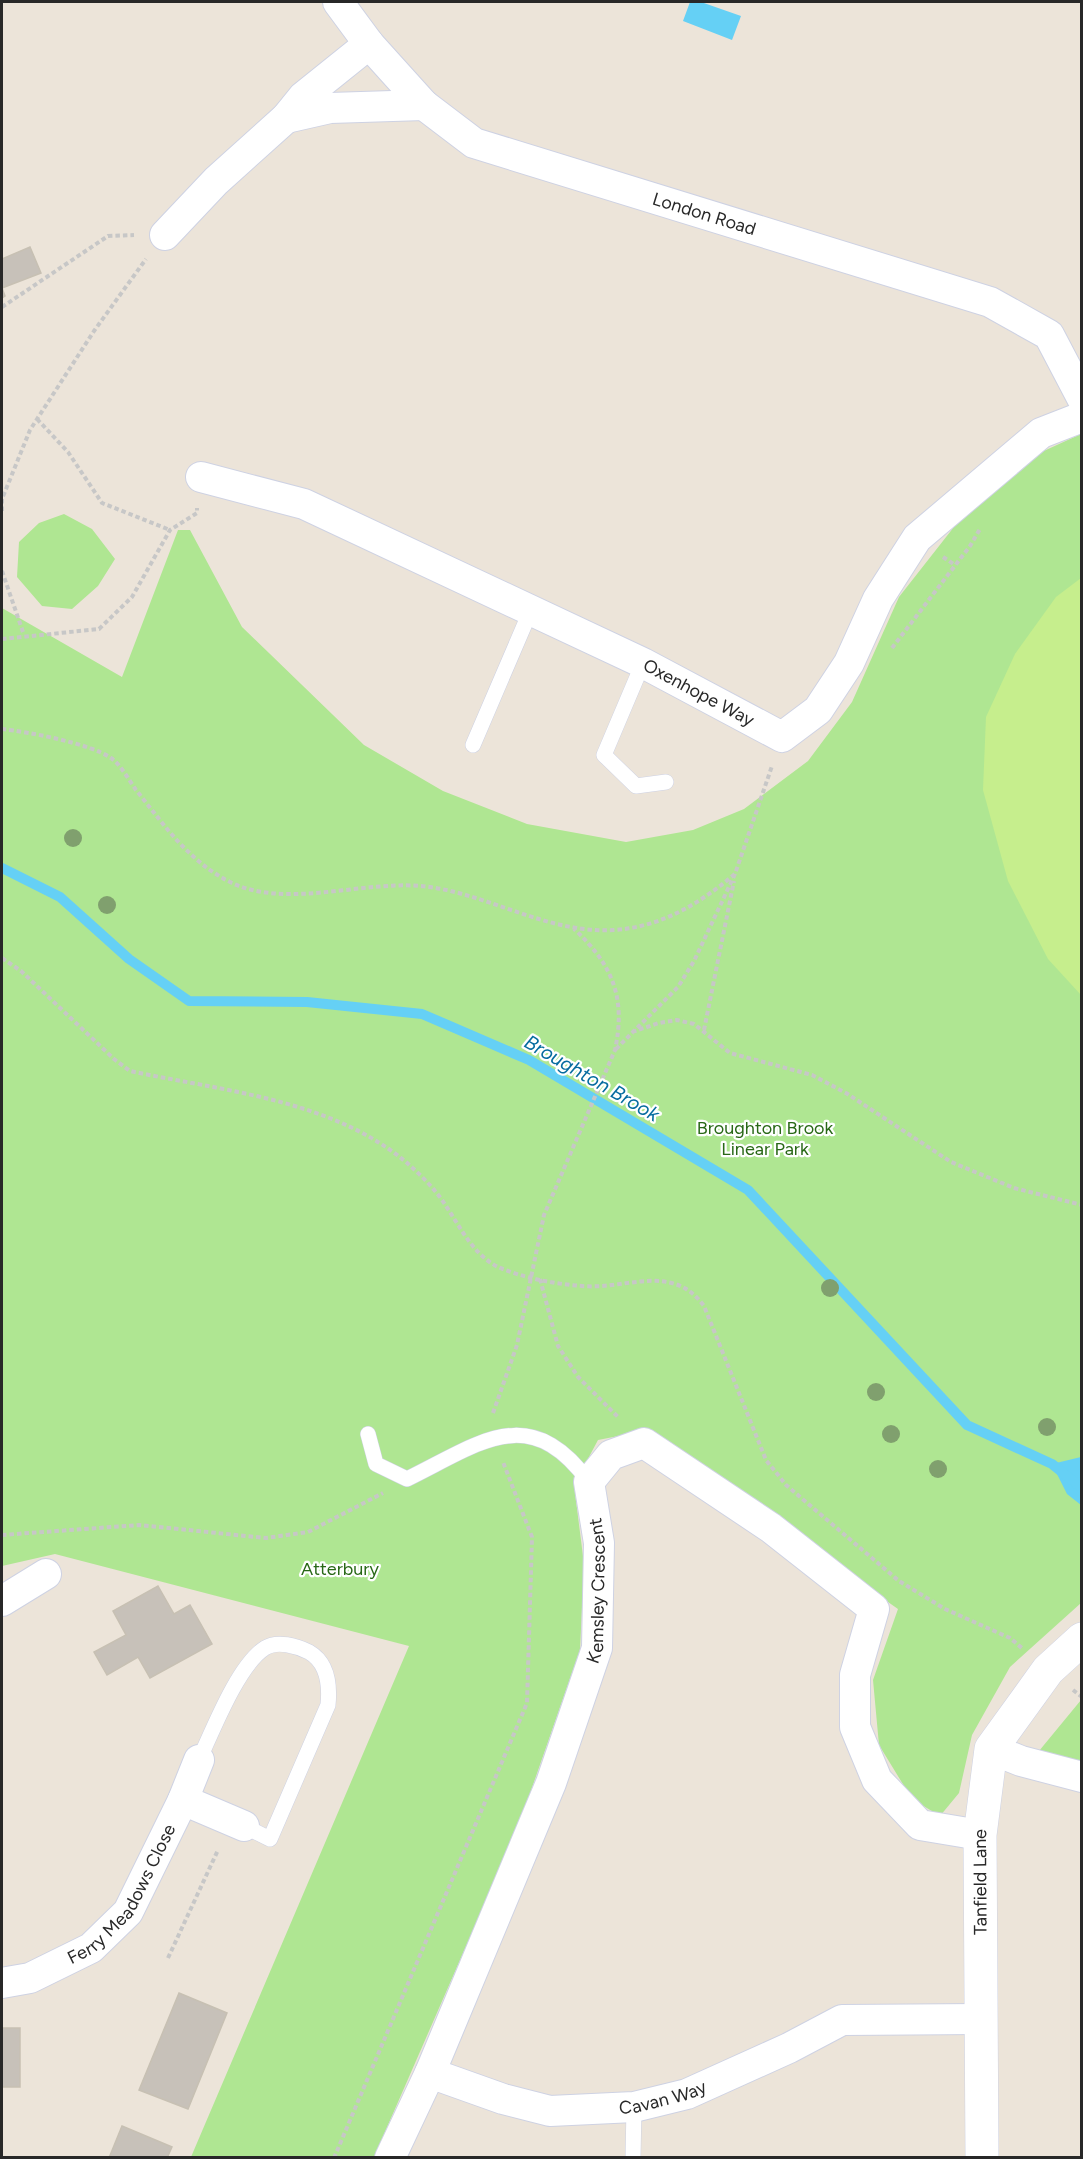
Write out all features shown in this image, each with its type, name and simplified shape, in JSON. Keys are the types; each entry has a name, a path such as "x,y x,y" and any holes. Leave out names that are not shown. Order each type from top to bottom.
{"street":[{"name":"London Road","path":"338,2 369,44 424,105 474,143 990,302 1049,335 1082,398"},
{"path":"165,235 216,181 286,118 303,97 369,44"},
{"path":"286,118 330,108 424,105"},
{"path":"782,737 818,710 849,663 878,599 917,538 1041,433 1082,417"},
{"name":"Oxenhope Way","path":"201,477 304,504 530,612 644,663 782,737"},
{"path":"589,1482 610,1455 644,1443 771,1528 874,1609 855,1675 855,1727 877,1780 920,1825 980,1835"},
{"name":"Kemsley Crescent","path":"430,2073 551,1783 597,1648 599,1543 589,1482"},
{"path":"2,1601 46,1574"},
{"name":"Tanfield Lane","path":"982,2157 980,1835 992,1749 1048,1670 1082,1640"},
{"path":"992,1749 1021,1761 1082,1778"},
{"name":"Ferry Meadows Close","path":"23,1984 95,1953 128,1912 183,1800 199,1760"},
{"path":"183,1800 244,1826"},
{"name":"Cavan Way","path":"430,2073 550,2111 634,2108 687,2094 789,2048 842,2020 980,2019"},
{"path":"390,2157 430,2073"}],"lane":[{"path":"473,745 530,612"},
{"path":"644,663 604,755 636,786 666,782"},
{"path":"368,1434 375,1464 407,1479 493,1438 510,1434 545,1441 572,1458 589,1482"},
{"path":"199,1760 248,1662 267,1647 276,1646 295,1645 317,1657 330,1682 328,1705 284,1808 270,1839 244,1826"},
{"path":"633,2157 634,2108"}],"path":[{"path":"2,307 108,236 165,235"},
{"path":"2,511 2,499 37,418 94,331 165,235"},
{"path":"37,418 68,452 102,503 170,530"},
{"path":"2,639 99,629 132,597 170,530 196,513 201,477"},
{"path":"849,663 868,668 895,645 970,546 981,527"},
{"path":"2,571 24,635"},
{"path":"2,729 65,741 111,758 183,849 208,870 235,884 288,893 388,886 428,887 469,894 574,929 614,930 665,919 689,909 735,874"},
{"path":"615,1050 678,987 694,961 735,874 782,737"},
{"path":"704,1030 735,874"},
{"path":"334,2157 527,1703 532,1537 489,1427 517,1345 544,1215 615,1050 621,1008 614,984 590,944 574,929"},
{"path":"2,958 21,970 114,1059 130,1071 250,1094 324,1117 381,1143 407,1163 434,1190 480,1255 498,1267 531,1278 584,1286 650,1280 676,1284 694,1292 704,1306 766,1460 786,1485 899,1581 945,1608 1010,1638 1048,1670"},
{"path":"632,1032 658,1023 678,1020 694,1024 730,1053 812,1076 846,1093 951,1162 1014,1188 1082,1205"},
{"path":"540,1279 558,1346 579,1377 644,1443"},
{"path":"2,1535 139,1525 266,1538 308,1532 407,1479"}],"green space":[{"name":"Broughton Brook Linear Park","path":"1081,434 1081,1603 1010,1667 972,1735 959,1793 940,1816 912,1799 879,1745 873,1680 898,1609 644,1431 598,1440 574,1485 584,1564 580,1650 519,1825 374,2157 191,2157 409,1646 55,1554 2,1566 2,608 122,677 178,530 190,530 242,627 364,745 443,791 527,824 626,842 693,830 744,809 808,761 852,702 899,597 961,518 1035,455"},
{"path":"64,514 92,529 115,559 98,586 72,609 42,606 17,577 19,542 39,523"},
{"path":"1081,578 1081,995 1048,959 1008,881 983,790 986,717 1015,654 1056,597"},
{"path":"1081,1700 1081,1762 1039,1751"}],"water":[{"path":"690,2 701,2 741,16 732,40 683,21"},
{"path":"1082,1457 1081,1505 1067,1494 1052,1464"}],"building":[{"path":"30,247 41,273 2,288 2,259"},
{"path":"158,1586 174,1614 190,1605 212,1644 150,1678 138,1657 107,1675 94,1652 126,1635 113,1611"},
{"path":"179,1993 227,2013 188,2109 139,2090"},
{"path":"2,2028 20,2028 20,2087 2,2087"},
{"path":"122,2126 172,2147 167,2158 109,2158"}],"waterway":[{"name":"Broughton Brook","path":"2,868 60,897 129,959 189,1001 307,1002 422,1014 529,1060 748,1190 967,1425 1052,1464 1082,1488"}],"park label":[{"name":"Atterbury","path":"340,1569"}]}
